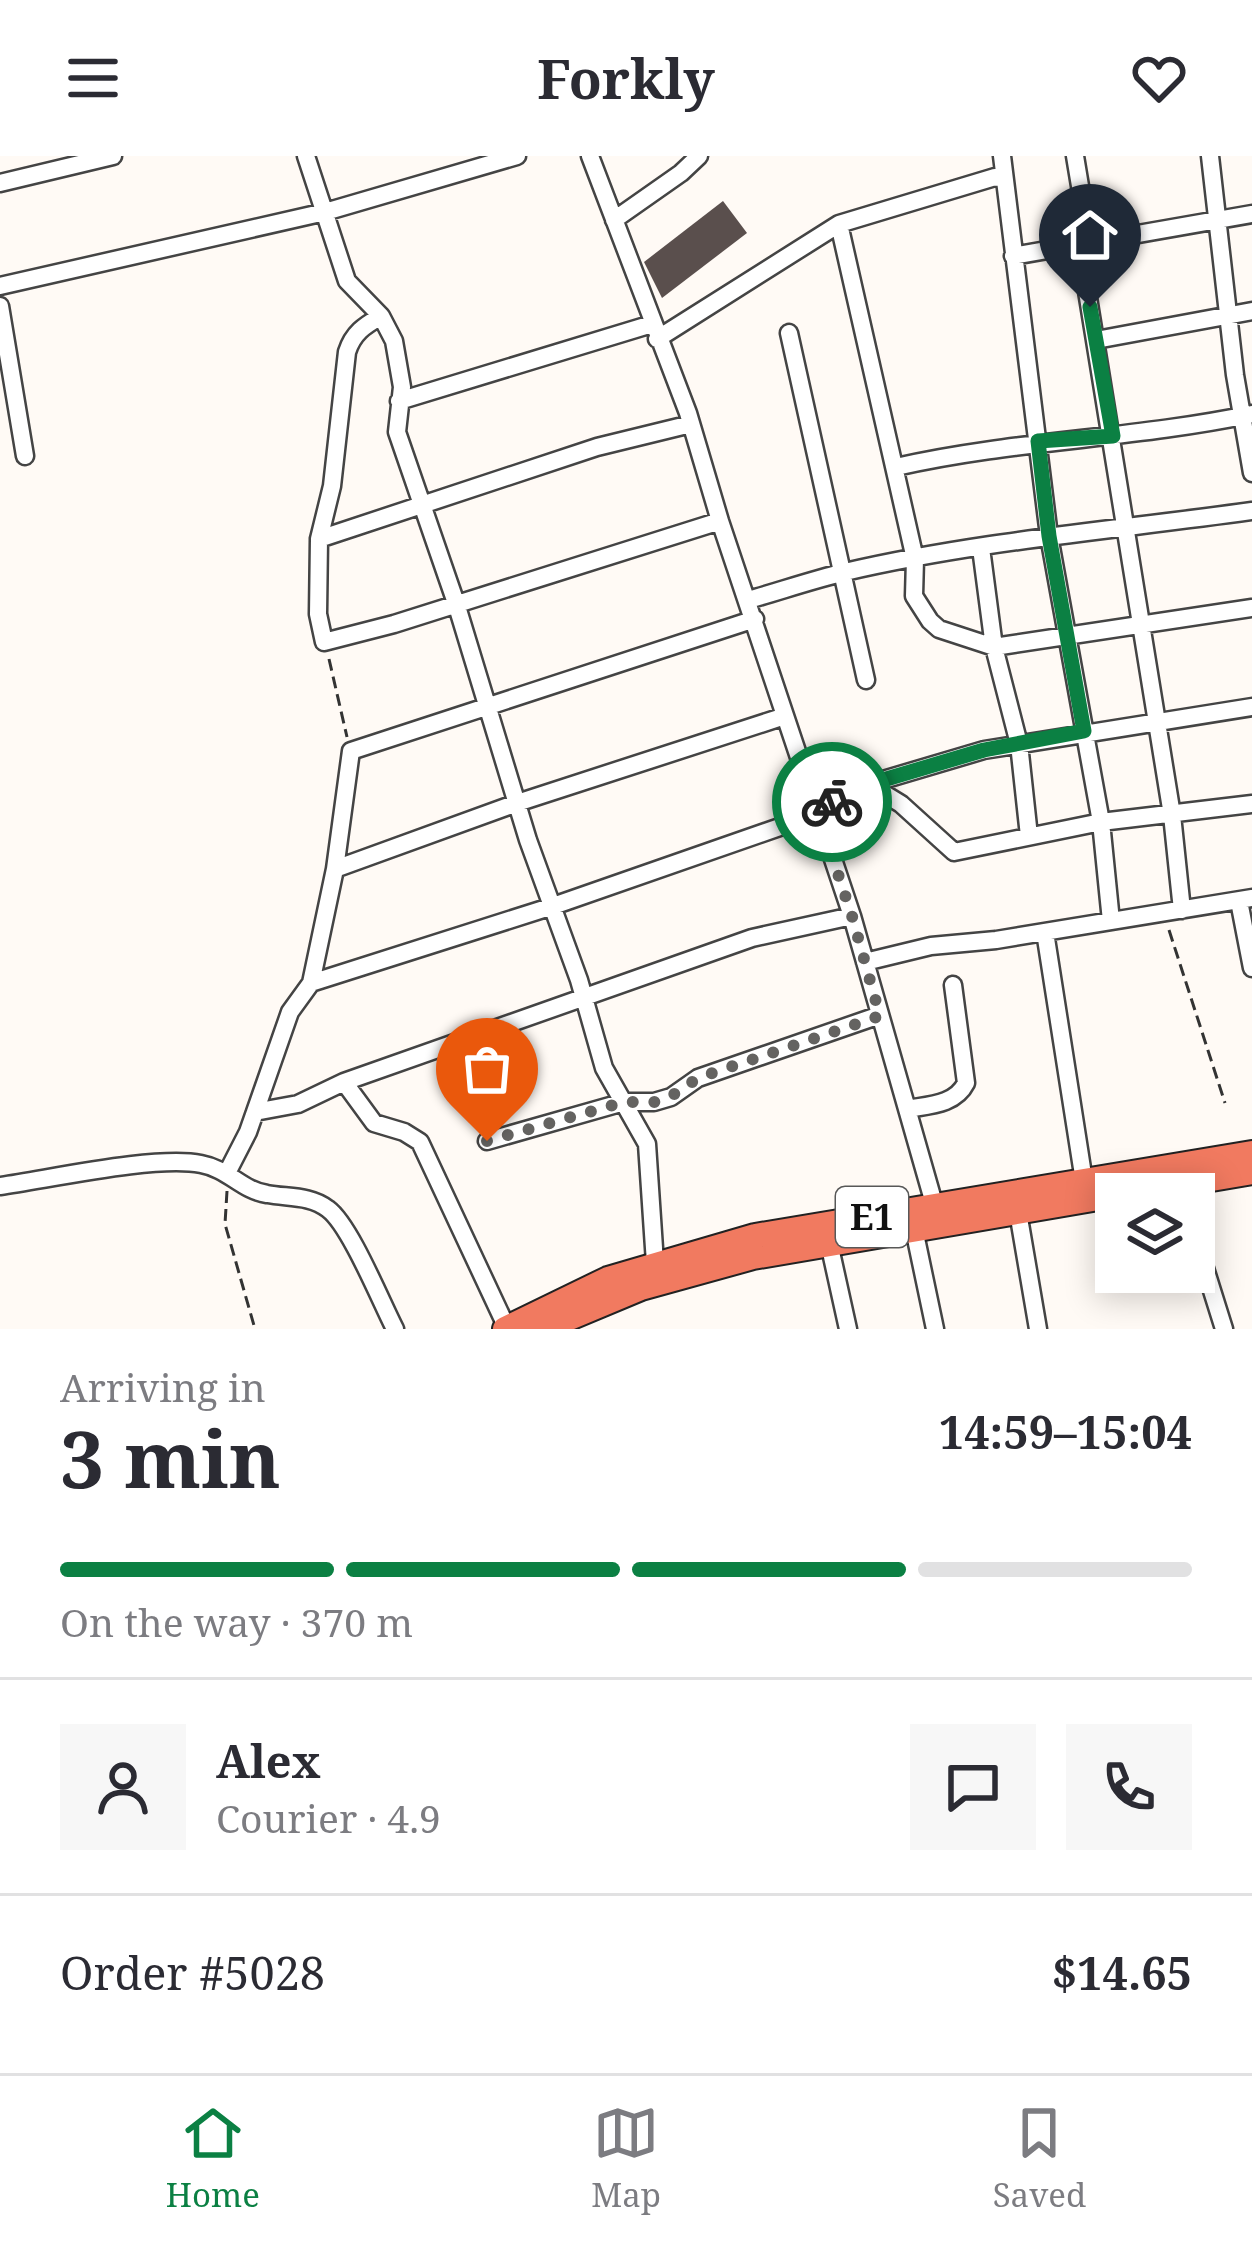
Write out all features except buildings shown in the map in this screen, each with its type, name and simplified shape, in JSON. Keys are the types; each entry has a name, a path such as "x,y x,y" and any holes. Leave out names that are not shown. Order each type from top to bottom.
{"highway":[{"name":"E1","path":"506,1328 608,1279 755,1237 1252,1153"},
{"name":"E1","path":"1215,1181 1252,1172"},
{"name":"E1","path":"554,1326 687,1273 829,1243 1095,1199"}],"street":[{"path":"0,183 113,156"},
{"path":"306,156 347,281 381,316 396,351 402,387 398,432 604,1068 647,1144 655,1263"},
{"path":"0,286 325,212 518,156"},
{"path":"590,156 691,424 852,916 935,1207"},
{"path":"614,220 699,156"},
{"path":"1002,156 1049,536 1101,822 1112,921"},
{"path":"1075,156 1096,340 1172,814 1182,910"},
{"path":"1210,156 1252,473"},
{"path":"399,401 655,332 839,224 995,176 1002,178"},
{"path":"1012,256 1252,214"},
{"path":"839,224 915,559 914,596 938,629 994,647 1252,608"},
{"path":"0,306 26,456"},
{"path":"1096,340 1252,311"},
{"path":"381,316 363,326 347,352 332,486 319,539 318,614 324,642 720,521"},
{"path":"789,333 866,680"},
{"path":"896,467 1038,441 1113,436 1246,415"},
{"path":"319,539 597,447 691,424"},
{"path":"748,600 843,572 915,559 1049,536 1252,511"},
{"path":"981,548 994,647 1019,743 1030,836"},
{"path":"228,1171 255,1112 290,1012 311,983 335,869 351,751 754,619"},
{"path":"311,983 818,814 844,794 869,784 1019,743 1252,707"},
{"path":"335,869 517,803 785,716"},
{"path":"869,784 901,804 954,852 1101,822 1252,803"},
{"path":"865,962 931,946 1245,900 1252,968"},
{"path":"255,1112 298,1104 344,1082 752,938 852,916"},
{"path":"1045,932 1084,1181"},
{"path":"907,1109 950,1100 966,1082 953,985"},
{"path":"487,1141 624,1102 670,1097 698,1078 880,1016"},
{"path":"344,1082 374,1123 419,1142 506,1328"},
{"path":"0,1186 179,1162 228,1171 254,1190 309,1199 327,1207 341,1223 395,1329"},
{"path":"1018,1212 1038,1329"},
{"path":"914,1228 935,1329"},
{"path":"829,1243 848,1329"},
{"path":"1213,1293 1224,1329"}],"path":[{"path":"324,642 351,751"},
{"path":"1162,911 1225,1103"},
{"path":"228,1171 224,1224 255,1329"}],"way so far":[{"path":"487,1141 624,1102 670,1097 698,1078 880,1016 818,814 832,802"}],"route":[{"path":"832,802 856,788 984,750 1084,731 1049,536 1038,441 1113,436 1090,307"}]}
